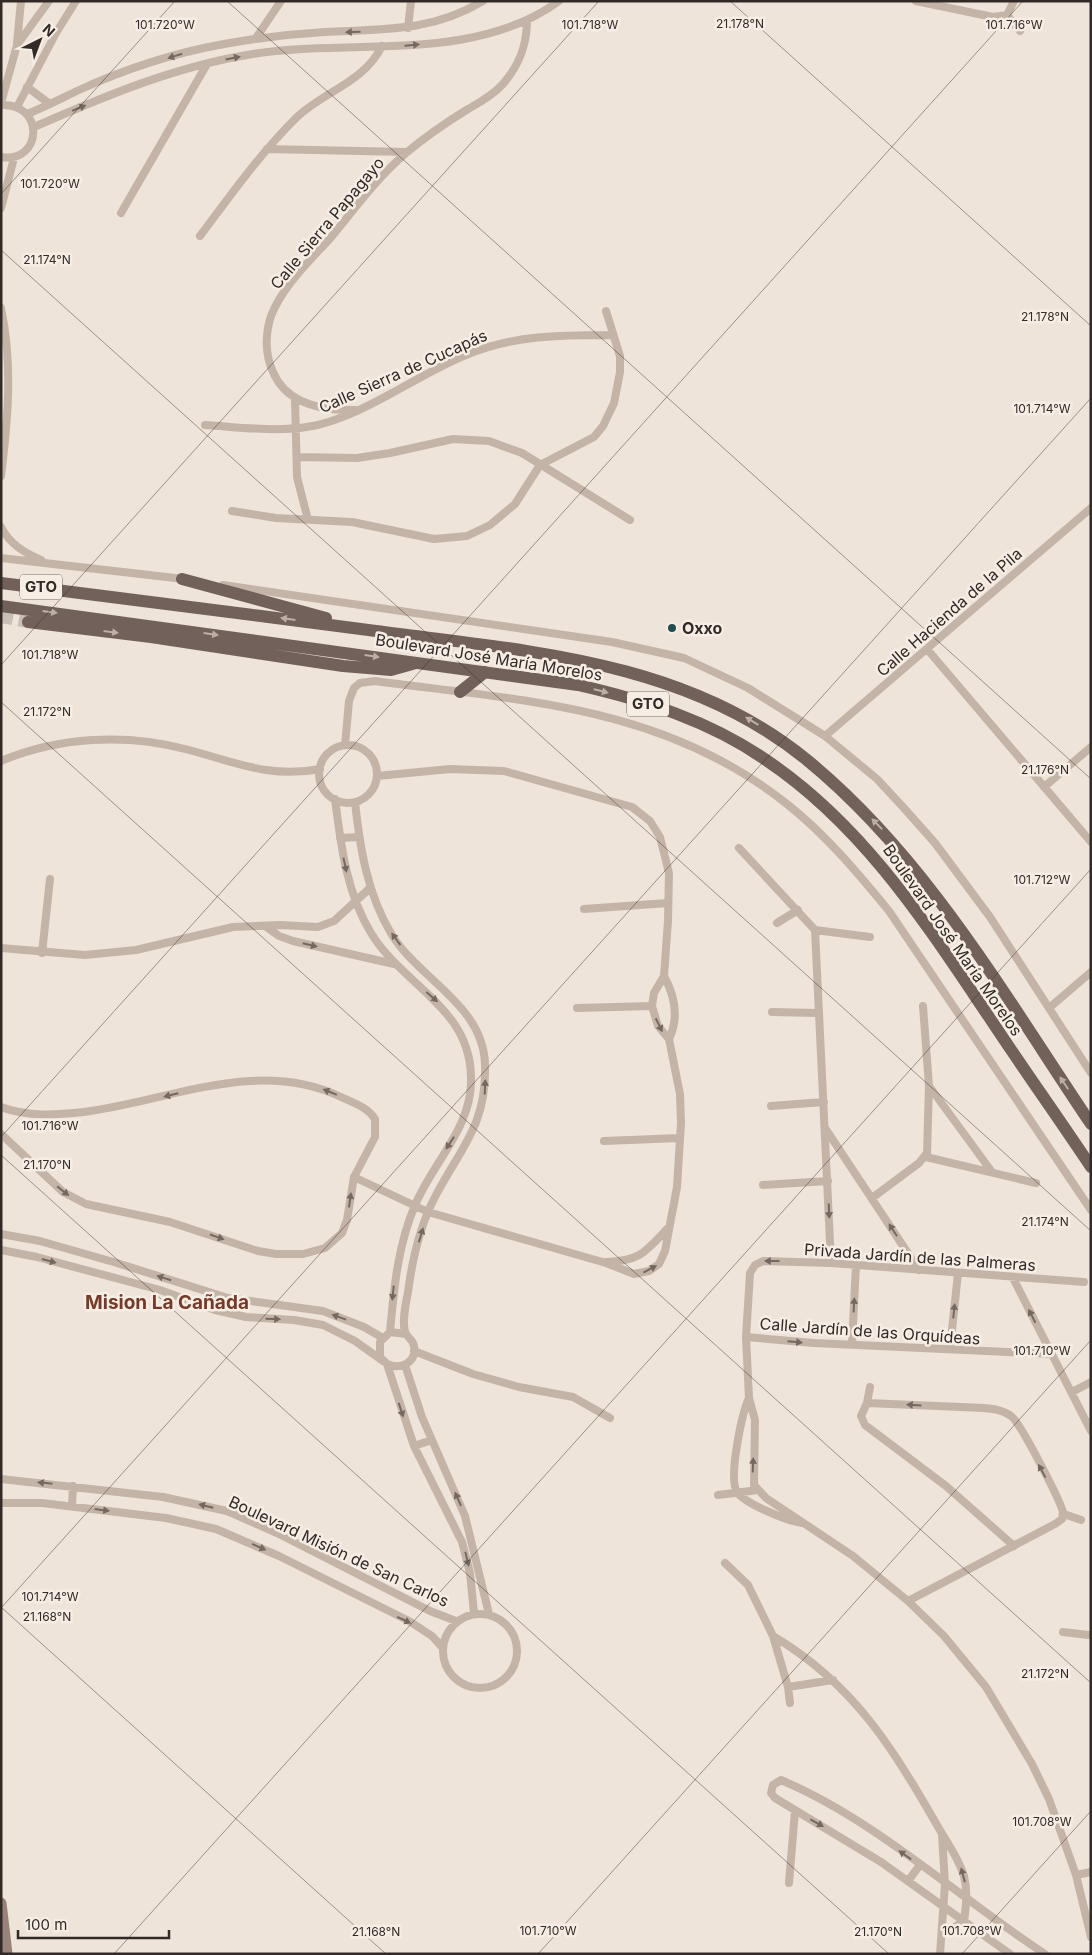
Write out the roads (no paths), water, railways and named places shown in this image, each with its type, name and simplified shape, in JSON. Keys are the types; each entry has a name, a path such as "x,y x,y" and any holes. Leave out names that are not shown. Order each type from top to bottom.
{"main road":[{"path":"182,579 377,631"},
{"name":"Boulevard José María Morelos","path":"1,582 512,648 617,668 682,688 718,704 764,729 806,759 860,807 889,837 929,887 1091,1124"},
{"name":"Boulevard José María Morelos","path":"1,606 578,685 665,710 733,740 766,760 805,789 838,818 894,881 1091,1167"},
{"path":"28,622 151,637 350,667 391,670 418,662"},
{"path":"460,692 486,672"}],"street":[{"path":"1,157 14,158 23,153 30,146 34,137 34,127 27,114 17,107 1,104 17,45 21,1"},
{"path":"17,45 49,1"},
{"path":"17,107 56,33 76,1"},
{"path":"256,38 281,1"},
{"path":"408,28 411,1"},
{"path":"27,114 80,90 151,63 200,49 256,38 408,28 449,19 483,1"},
{"path":"34,127 140,84 207,64 264,53 456,40 488,33 527,20 559,1"},
{"path":"916,1 993,16 1007,15"},
{"path":"1007,15 1014,1"},
{"path":"1007,15 1020,31"},
{"name":"Calle Sierra Papagayo","path":"295,399 275,377 269,364 267,344 271,317 294,280 370,188 407,152 500,87 522,54 527,39 527,20"},
{"path":"200,236 268,149 307,108 345,85 368,66 376,58 382,46"},
{"path":"121,213 207,64"},
{"path":"27,87 50,104"},
{"path":"268,149 407,152"},
{"path":"1,208 14,158"},
{"path":"1,308 6,331 9,373 1,476"},
{"path":"232,511 308,520 352,522 434,539 467,536 504,515 522,494 540,465 594,437 603,426 614,403 620,372 620,356 606,311"},
{"name":"Calle Sierra de Cucapás","path":"205,425 272,429 297,428 317,424 356,410 485,347 516,340 543,337 612,335"},
{"path":"308,520 297,477 295,399 338,410 356,410"},
{"path":"297,458 357,458 390,453 453,439 507,446 630,520"},
{"name":"Calle Hacienda de la Pila","path":"825,736 1091,508"},
{"path":"1,527 9,541 21,550 50,563"},
{"path":"1,558 182,579 571,635 684,658 731,678 825,736 877,779 934,843 990,917 1091,1073"},
{"path":"928,649 1091,842"},
{"path":"345,745 349,701 354,688 360,683 375,681 575,708 672,736 724,762 786,803 838,850 889,910 1091,1210"},
{"path":"1,761 49,744 86,741 133,741 183,748 263,771 292,772 320,769"},
{"path":"345,745 364,750 376,766 377,776 370,793 355,802 344,802 335,799 322,786 320,769 328,752 345,745"},
{"path":"1044,787 1091,747"},
{"path":"354,1177 428,1212 606,1262 627,1273 642,1274 659,1264 663,1257 674,1205 680,1138 680,1094 669,1039 675,1013 674,1001 664,976 669,873 664,848 650,821 632,807 605,798 578,793 523,776 489,769 406,772 377,776"},
{"path":"335,799 340,838 355,901 370,932 394,964 444,1008 460,1032 467,1048 471,1077 467,1108 456,1134 424,1184 415,1205 395,1280 386,1335 379,1352 385,1362 414,1446 457,1530 467,1556 474,1613"},
{"path":"1,1250 37,1257 160,1290 214,1310 246,1317 294,1320 323,1325 354,1341 385,1362 399,1367 405,1365 412,1358 414,1351 412,1341 406,1334 410,1275 428,1212 435,1196 477,1124 484,1096 485,1061 473,1025 459,1004 419,967 394,937 379,912 370,888 359,837 355,802"},
{"path":"340,838 359,837"},
{"path":"739,848 815,930 831,1263"},
{"path":"42,953 50,879"},
{"path":"1,948 42,953 85,955 136,950 243,926 326,926 370,888"},
{"path":"584,909 668,903"},
{"path":"777,923 798,910"},
{"path":"266,926 279,936 293,941 394,964"},
{"path":"815,930 870,937"},
{"path":"1049,1008 1091,972"},
{"path":"664,976 654,993 652,1006 658,1026 669,1039"},
{"path":"577,1008 652,1006"},
{"path":"923,1006 929,1086 926,1157"},
{"path":"772,1012 818,1012"},
{"path":"460,1032 473,1025"},
{"path":"1,1107 29,1114 73,1113 106,1109 245,1080 297,1081 330,1091 360,1106 375,1119 376,1130 373,1144 354,1177 345,1227 338,1238 325,1248 309,1253 276,1254 258,1251 170,1222 86,1204 63,1192 1,1134"},
{"path":"929,1086 992,1172"},
{"path":"771,1106 824,1102"},
{"path":"824,1127 919,1270"},
{"path":"604,1141 680,1138"},
{"path":"926,1157 1036,1183"},
{"path":"872,1198 926,1157"},
{"path":"763,1185 828,1181"},
{"path":"606,1262 631,1260 648,1249 668,1228"},
{"path":"1,1234 40,1241 228,1298 323,1312 386,1335 406,1334"},
{"name":"Privada Jardín de las Palmeras","path":"746,1337 747,1288 750,1273 755,1265 769,1260 1084,1282"},
{"path":"852,1344 856,1265"},
{"path":"950,1350 958,1273"},
{"path":"1013,1278 1091,1431"},
{"path":"746,1337 749,1398 755,1420 753,1478 758,1490 866,1566 908,1601 944,1636 986,1686 1032,1764 1049,1799 1076,1875 1091,1937"},
{"name":"Calle Jardín de las Orquídeas","path":"746,1337 950,1350 1052,1354"},
{"path":"414,1351 480,1376 520,1387 573,1397 610,1418"},
{"path":"405,1365 417,1404 469,1529 489,1614"},
{"path":"1072,1392 1091,1382"},
{"path":"870,1386 867,1403 861,1416 865,1425 946,1486 1014,1546"},
{"path":"749,1398 742,1417 737,1450 734,1482 738,1494 774,1513 804,1524"},
{"path":"867,1403 984,1408 1002,1411 1010,1415 1023,1432 1064,1514 1081,1520"},
{"path":"414,1446 432,1440"},
{"name":"Boulevard Misión de San Carlos","path":"1,1479 163,1497 227,1511 277,1533 430,1611 456,1621"},
{"path":"436,1487 450,1482"},
{"path":"72,1506 73,1486"},
{"path":"718,1494 738,1494 758,1490"},
{"name":"Boulevard Misión de San Carlos","path":"1,1503 24,1502 72,1506 166,1518 231,1535 279,1556 408,1621 432,1636 442,1647"},
{"path":"908,1601 1060,1521 1064,1514"},
{"path":"725,1563 748,1585 773,1636 788,1687 790,1703"},
{"path":"474,1613 489,1614 501,1619 511,1629 516,1641 518,1654 514,1666 507,1677 496,1685 483,1688 470,1687 458,1681 449,1672 443,1660 442,1647 446,1632 456,1621 474,1613"},
{"path":"1063,1632 1090,1636"},
{"path":"773,1636 804,1656 833,1680 858,1706 904,1767 961,1866 967,1897 964,1921"},
{"path":"788,1687 833,1680"},
{"path":"1010,1954 853,1844 795,1811 773,1796 771,1789 776,1781 788,1783 833,1806 920,1865 944,1884 967,1897 1045,1954"},
{"path":"789,1883 795,1811"},
{"path":"940,1954 944,1884 942,1834"},
{"path":"908,1881 920,1865"},
{"path":"1076,1875 1091,1872"},
{"path":"1,1903 7,1954"},
{"path":"942,1935 964,1921"}],"tunnel":[{"path":"1,617 28,622"}],"place":[{"name":"Oxxo","path":"672,628"}],"district":[{"name":"Mision La Cañada","path":"167,1302"}]}
